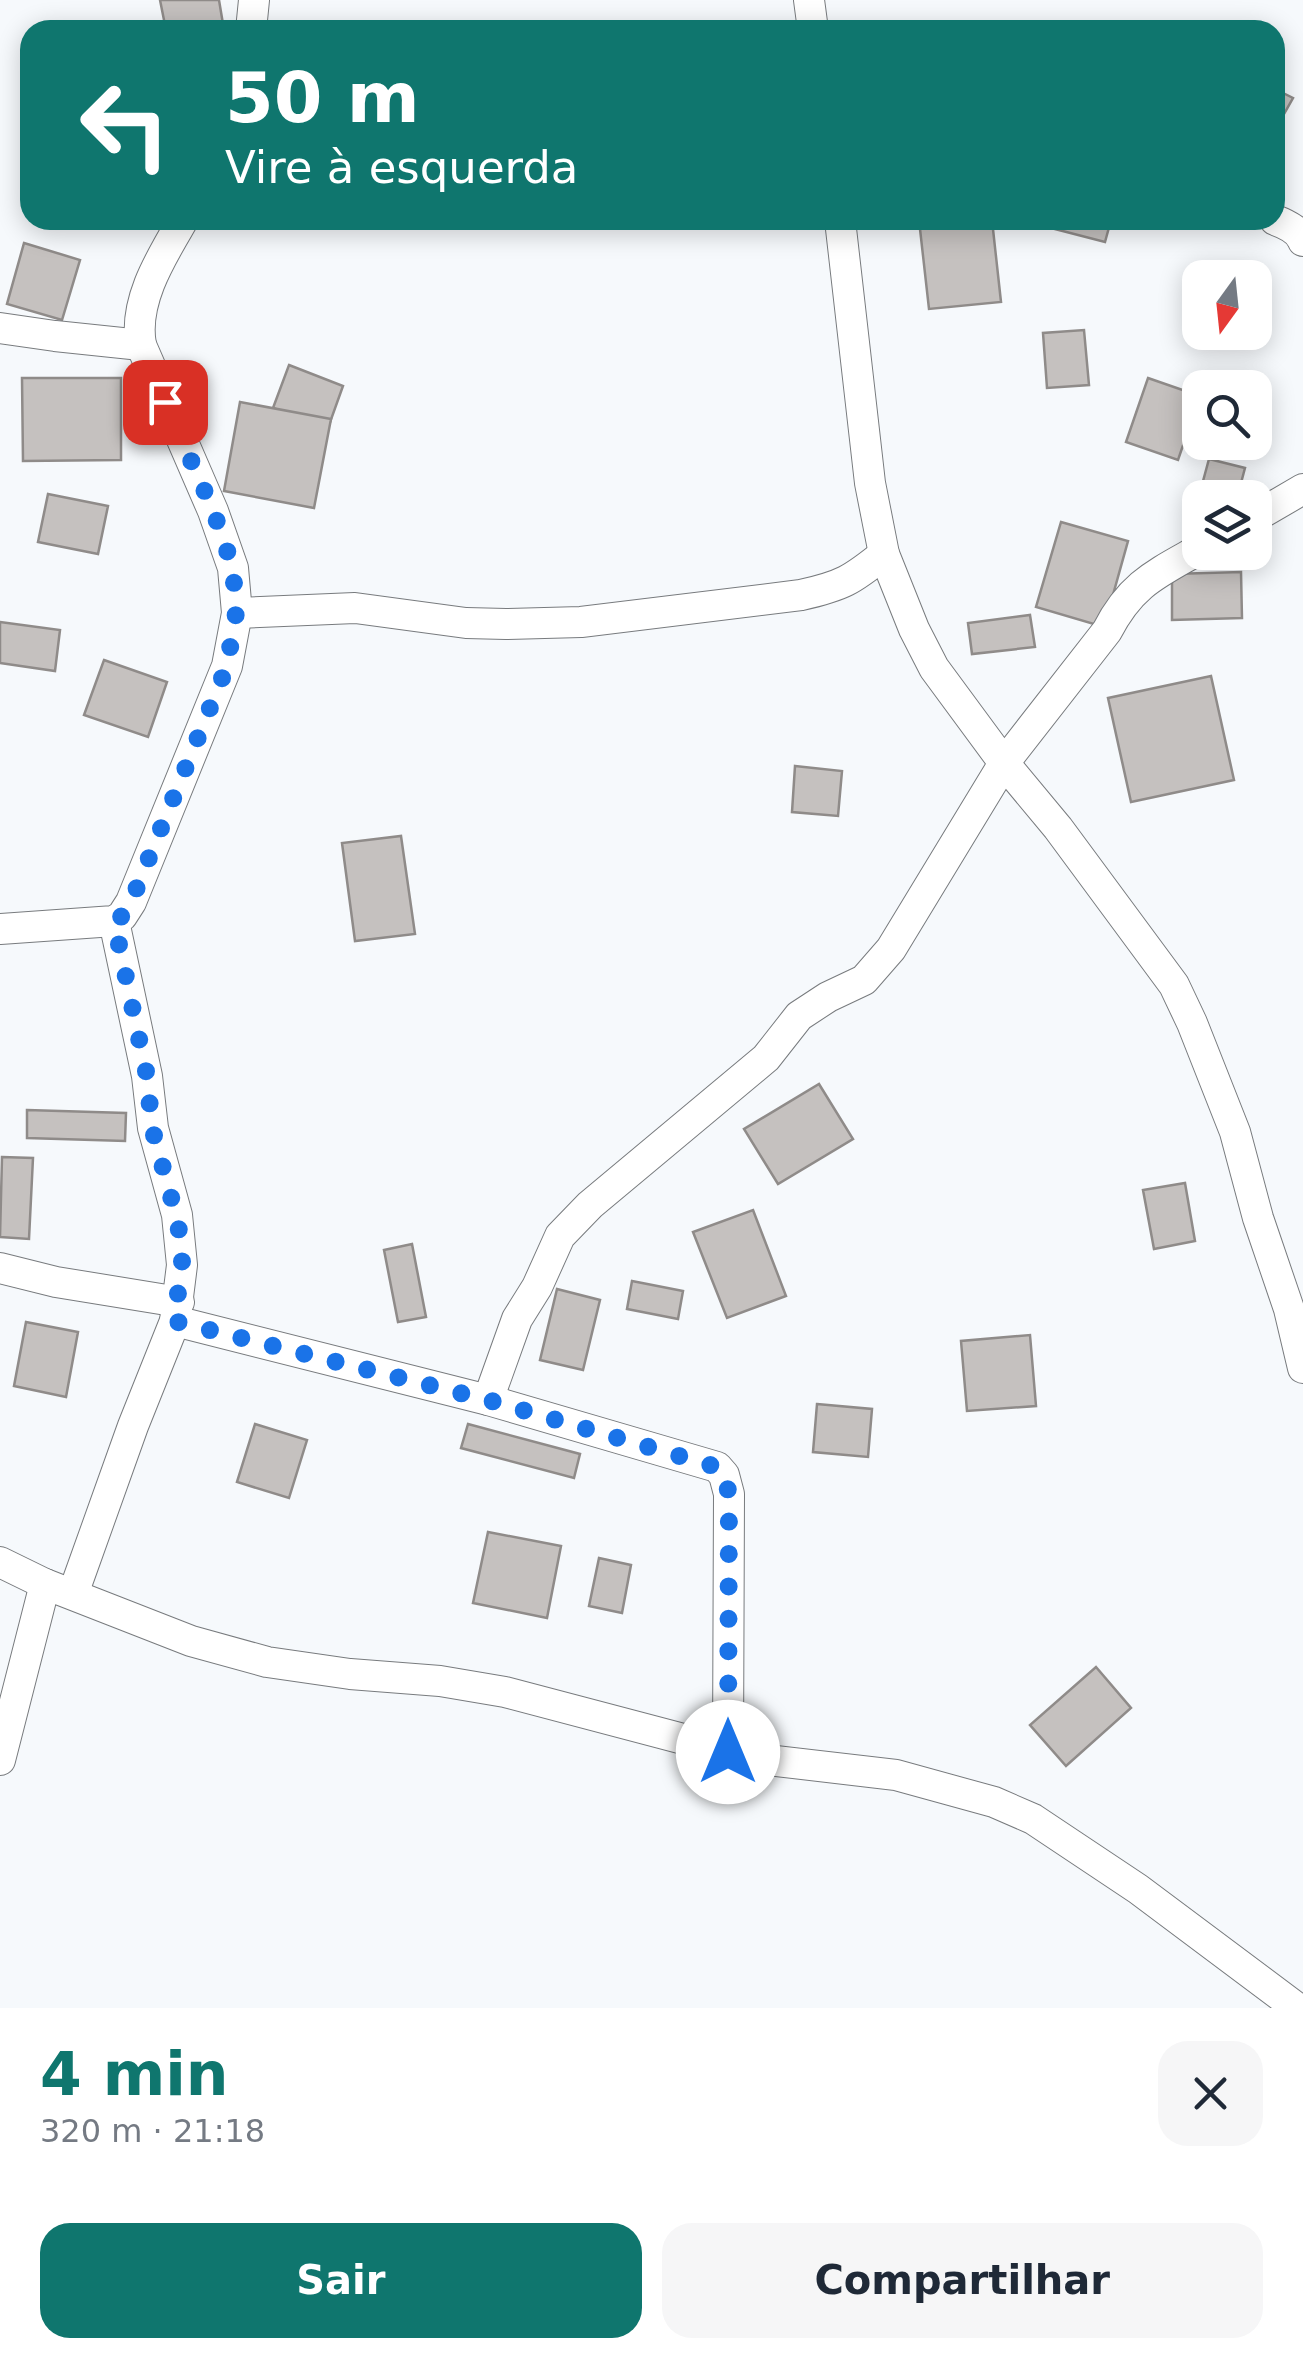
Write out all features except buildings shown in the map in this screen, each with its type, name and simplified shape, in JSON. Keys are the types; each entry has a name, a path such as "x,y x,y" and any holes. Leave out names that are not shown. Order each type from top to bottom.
{"street":[{"path":"1285,224 1303,241"},
{"path":"0,929 114,921 122,916 227,666 236,613 233,568 213,510 141,345 139,320 143,306 159,262 177,230"},
{"path":"841,230 870,483 884,554 914,630 934,668 1174,985 1235,1132 1303,1368"},
{"path":"0,328 141,345"},
{"path":"1272,507 1303,489"},
{"path":"236,613 355,608 466,623 581,622 802,595 856,578 884,554"},
{"path":"488,1400 517,1320 560,1236 590,1205 766,1058 799,1016 864,980 892,949 1004,763 1107,631 1118,609 1144,582 1182,560"},
{"path":"0,1760 59,1589 132,1426 176,1312 182,1265 176,1215 152,1128 147,1076 114,921"},
{"path":"0,1268 176,1312 710,1464 724,1475 729,1494 728,1752"},
{"path":"0,1562 214,1649 267,1662 505,1692 728,1752 896,1776 994,1802 1033,1819 1138,1889 1296,2008"}],"route":[{"path":"165,402 213,510 233,568 236,613 227,666 209,712 131,902 114,921 147,1076 152,1128 182,1246 174,1321 488,1400 717,1467 724,1475 729,1494 728,1752"}]}
